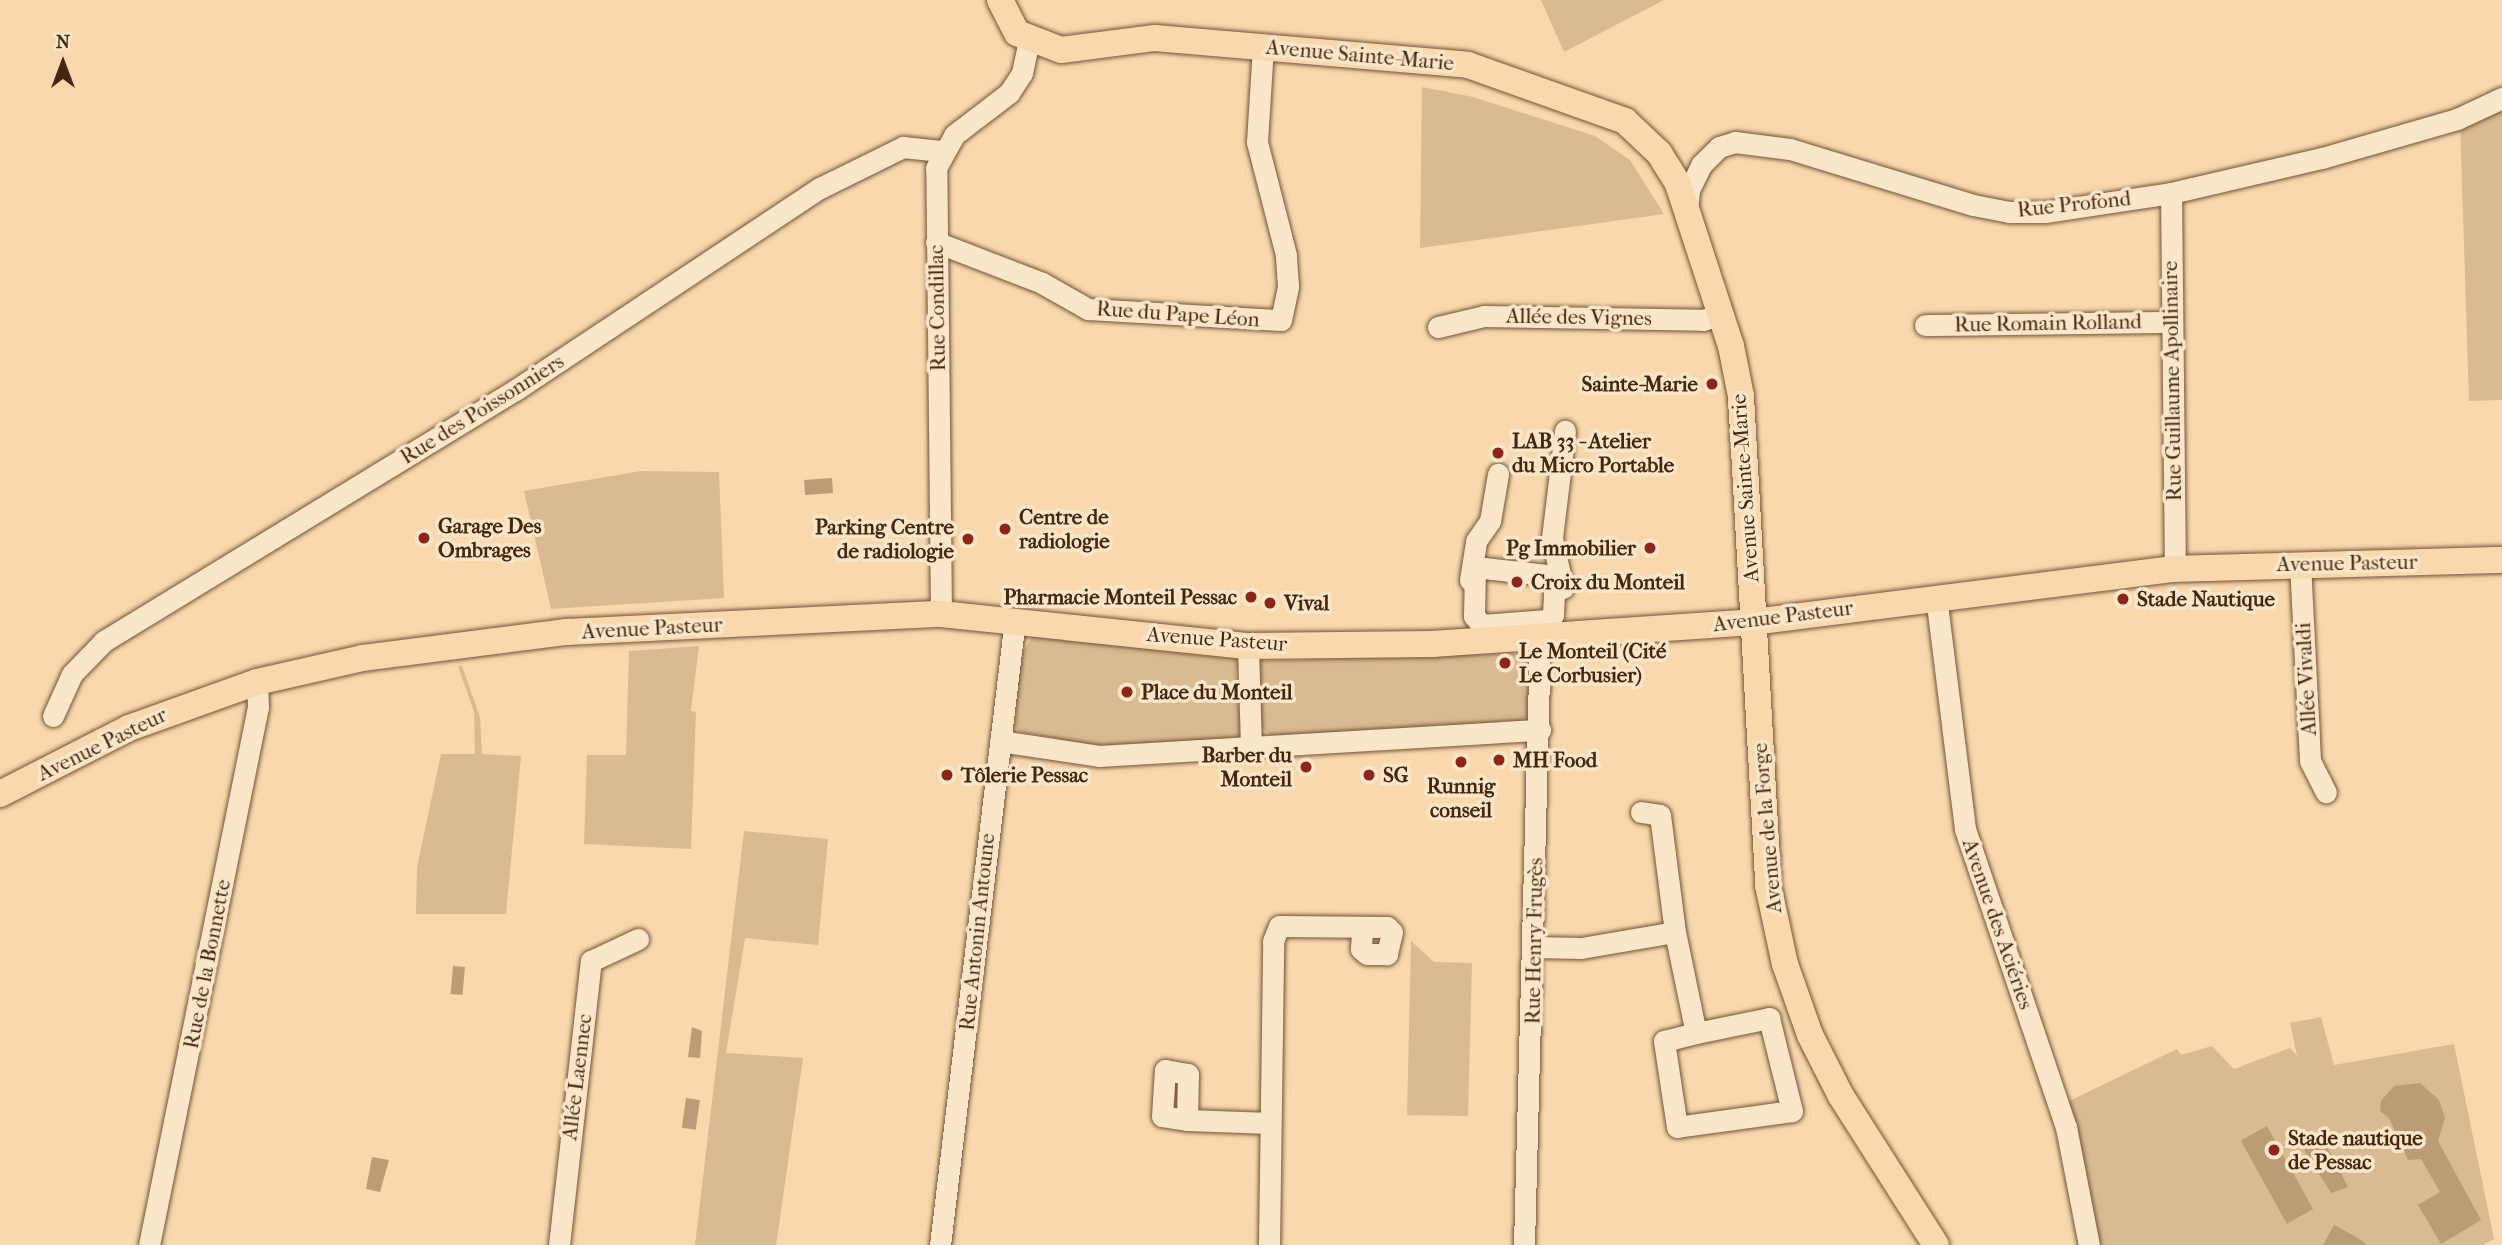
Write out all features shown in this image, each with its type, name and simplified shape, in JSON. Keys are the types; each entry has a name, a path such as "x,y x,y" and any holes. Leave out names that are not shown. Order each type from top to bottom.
{"main road":[{"path":"1000,0 1017,33 1029,40"},
{"name":"Avenue Sainte-Marie","path":"1029,40 1060,50 1139,38 1263,46 1468,65 1625,121 1651,143 1670,169 1721,314 1738,378 1744,425 1753,622"},
{"name":"Avenue Pasteur","path":"0,794 129,728 257,682 363,658 463,642 567,632 941,614 1015,619 1248,646 1473,642 1753,622 1936,596 2175,569 2300,562 2502,560"},
{"name":"Avenue de la Forge","path":"1753,622 1768,885 1785,964 1810,1035 1841,1096 1936,1245"}],"street":[{"path":"941,151 954,135 1009,93 1022,73 1029,40"},
{"name":"Rue du Pape Léon","path":"936,242 1042,284 1088,309 1280,320 1288,286 1286,255 1257,142 1263,46"},
{"name":"Rue Profond","path":"1687,212 1692,182 1706,158 1719,147 1748,140 2009,212 2045,212 2171,193 2322,159 2457,119 2502,98"},
{"name":"Rue des Poissonniers","path":"53,716 72,674 104,641 517,389 820,188 902,147 941,151"},
{"name":"Rue Condillac","path":"941,151 936,168 941,614"},
{"name":"Rue Guillaume Apollinaire","path":"2171,193 2175,569"},
{"name":"Allée des Vignes","path":"1438,327 1484,316 1703,320 1721,314"},
{"name":"Rue Romain Rolland","path":"1925,325 2171,322"},
{"name":"Rue Henry Frugès","path":"1524,1245 1540,730 1550,636 1564,577 1553,555 1552,538 1565,431"},
{"path":"1473,642 1471,565 1476,541 1490,521 1498,474"},
{"name":"Allée Vivaldi","path":"2300,562 2310,761 2326,792"},
{"name":"Avenue des Aciéries","path":"1936,596 1965,830 2066,1127 2090,1245"},
{"name":"Rue Antonin Antoune","path":"940,1245 1015,619"},
{"path":"1248,646 1251,747"},
{"name":"Rue de la Bonnette","path":"149,1245 258,707 257,682"},
{"path":"1000,741 1099,756 1540,730"},
{"path":"1641,812 1660,815 1675,932 1696,1033"},
{"path":"1269,1245 1273,941 1279,926 1362,927"},
{"path":"1534,947 1595,947 1675,932"},
{"name":"Allée Laennec","path":"559,1245 592,961 638,939"},
{"path":"1769,1018 1792,1111 1677,1127 1664,1041 1696,1033 1769,1018"},
{"path":"1187,1120 1270,1123"}],"shaded area":[{"path":"1541,0 1664,0 1564,52"},
{"path":"1422,87 1473,97 1595,136 1630,160 1664,214 1420,248"},
{"path":"2502,102 2502,400 2469,401 2460,121"},
{"path":"641,471 719,472 724,598 551,609 524,491"},
{"path":"832,478 833,493 805,495 804,480"},
{"name":"Place du Monteil","path":"1034,633 1235,658 1242,669 1236,670 1242,734 1234,739 1102,747 1019,732 1014,725 1021,656"},
{"path":"699,646 691,711 696,712 691,849 584,844 587,755 626,755 629,651"},
{"name":"Place du Monteil","path":"1524,653 1528,657 1528,715 1521,721 1271,736 1258,724 1259,661"},
{"path":"458,666 462,666 480,717 482,754 521,756 506,914 416,914 417,867 441,754 475,754 474,712"},
{"path":"744,831 828,839 818,945 745,938 726,1053 803,1058 776,1245 695,1245"},
{"path":"1411,941 1434,962 1472,963 1468,1116 1407,1115"},
{"path":"453,966 465,967 463,995 451,994"},
{"name":"Stade nautique de Pessac","path":"2321,1017 2334,1065 2454,1044 2494,1239 2483,1245 2089,1245 2059,1106 2177,1049 2181,1055 2212,1046 2234,1069 2290,1048 2297,1056 2290,1023"},
{"path":"692,1027 702,1031 700,1058 688,1057"},
{"path":"2420,1083 2439,1100 2445,1118 2438,1141 2481,1220 2441,1244 2418,1205 2440,1192 2421,1159 2408,1160 2389,1118 2380,1111 2381,1101 2394,1086"},
{"path":"686,1098 700,1100 696,1130 682,1128"},
{"path":"2267,1126 2313,1209 2287,1224 2241,1141"},
{"path":"2312,1137 2322,1137 2348,1187 2331,1193 2301,1145"},
{"path":"372,1157 389,1160 380,1192 366,1189"},
{"path":"2334,1225 2358,1238 2367,1245 2323,1245"}],"place":[{"name":"Sainte-Marie","path":"1712,384"},
{"name":"LAB 33 - Atelier du Micro Portable","path":"1498,453"},
{"name":"Centre de radiologie","path":"1005,529"},
{"name":"Garage Des Ombrages","path":"424,538"},
{"name":"Parking Centre de radiologie","path":"968,539"},
{"name":"Pg Immobilier","path":"1650,548"},
{"name":"Croix du Monteil","path":"1517,582"},
{"name":"Pharmacie Monteil Pessac","path":"1251,597"},
{"name":"Stade Nautique","path":"2123,599"},
{"name":"Vival","path":"1270,603"},
{"name":"Le Monteil (Cité Le Corbusier)","path":"1505,663"},
{"name":"Place du Monteil","path":"1127,692"},
{"name":"MH Food","path":"1499,760"},
{"name":"Runnig conseil","path":"1461,762"},
{"name":"Barber du Monteil","path":"1306,767"},
{"name":"Tôlerie Pessac","path":"947,775"},
{"name":"SG","path":"1369,775"},
{"name":"Stade nautique de Pessac","path":"2274,1150"}]}
